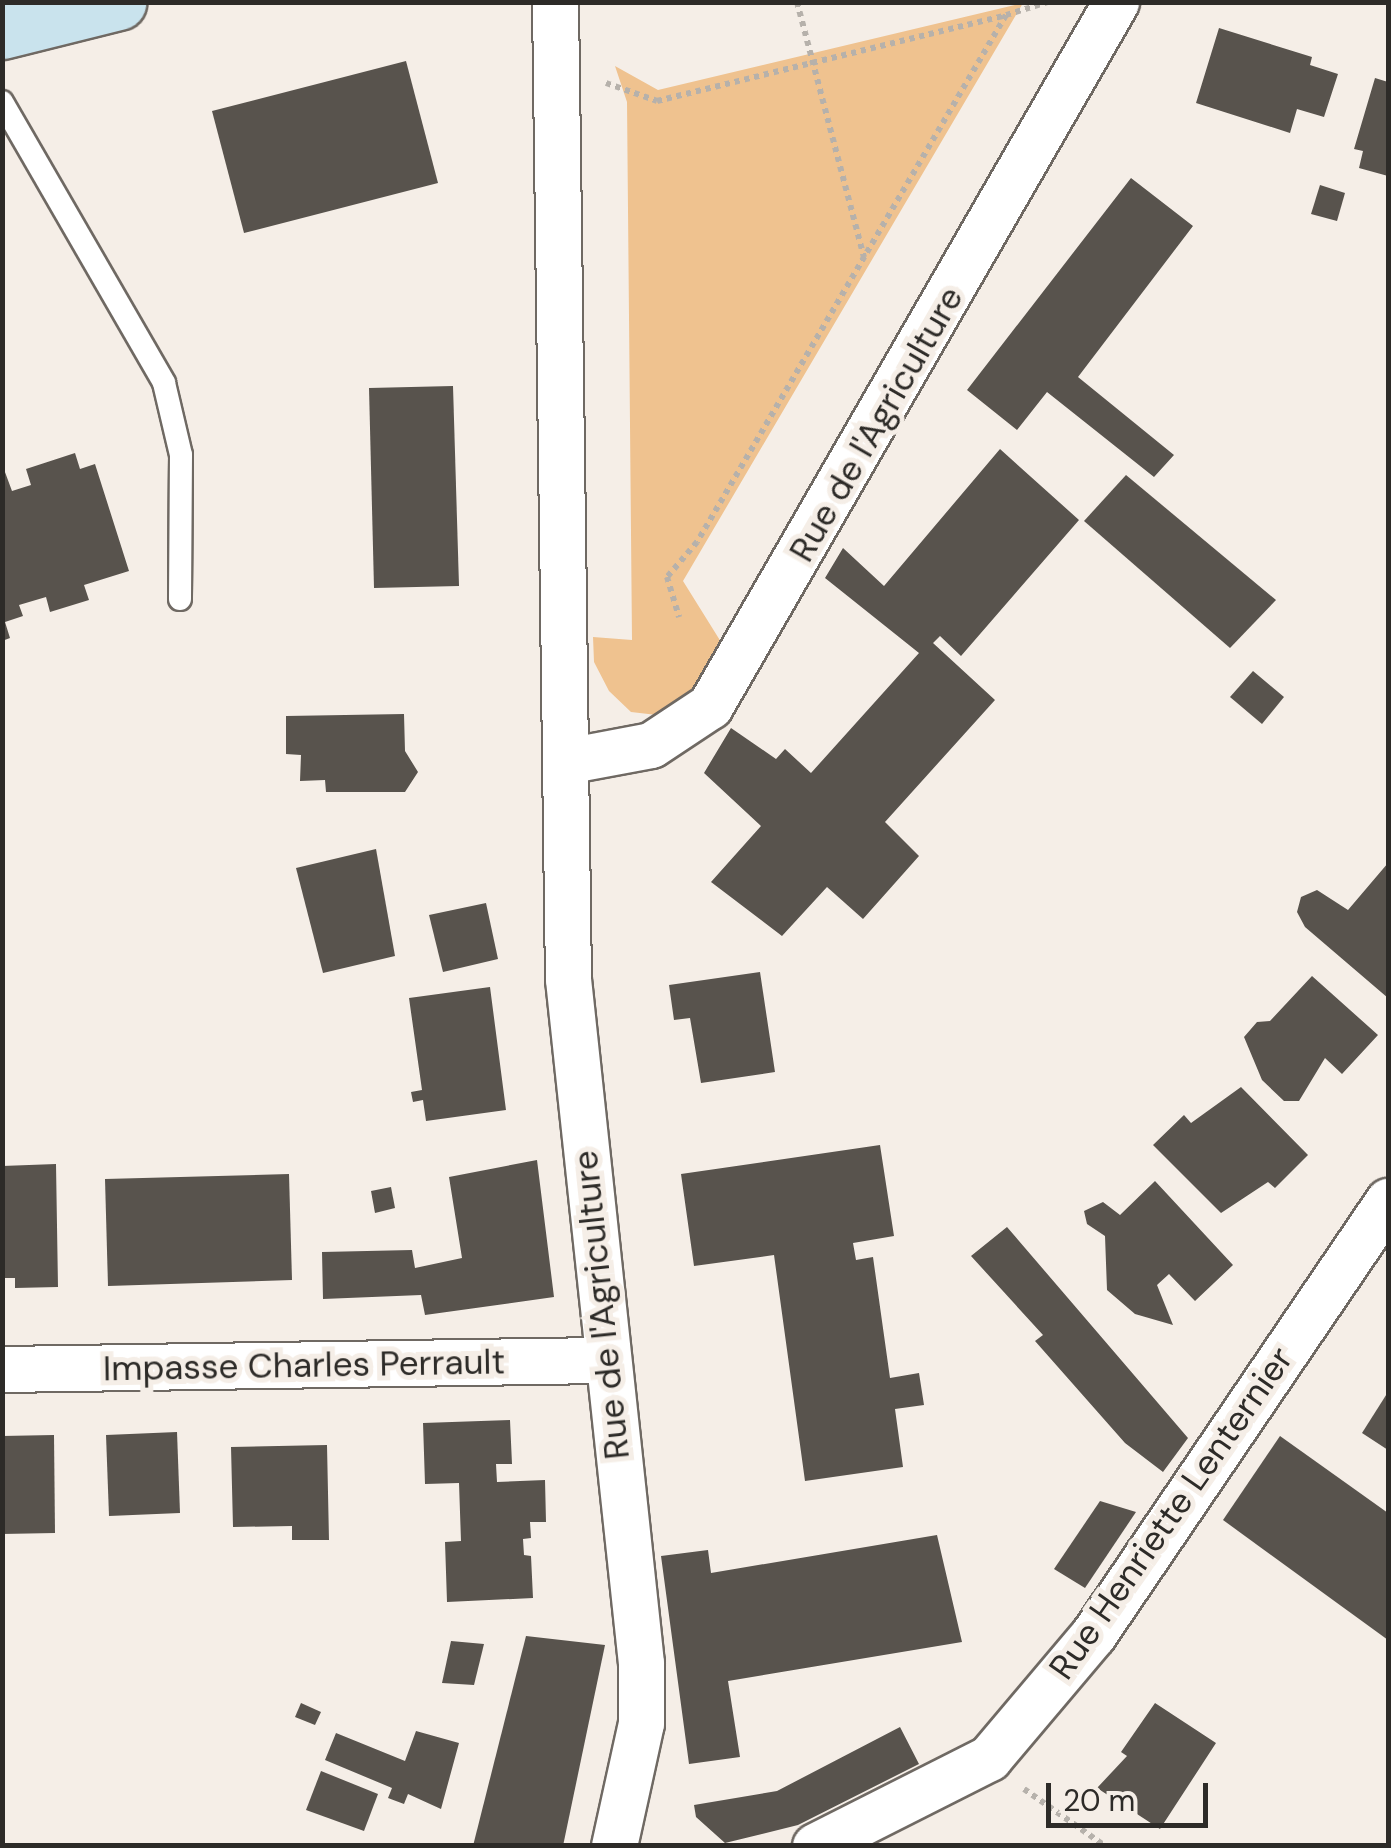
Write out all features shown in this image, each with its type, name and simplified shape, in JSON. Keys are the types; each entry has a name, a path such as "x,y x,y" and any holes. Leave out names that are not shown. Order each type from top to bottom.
{"street":[{"path":"2,31 118,2"},
{"name":"Rue de l'Agriculture","path":"555,2 568,979 605,1360 642,1663 641,1723 614,1846"},
{"name":"Rue de l'Agriculture","path":"566,761 651,745 710,706 1116,2"},
{"name":"Rue Henriette Lenternier","path":"814,1846 989,1758 1093,1636 1388,1200"},
{"name":"Impasse Charles Perrault","path":"2,1370 605,1360"}],"lane":[{"path":"2,102 164,383 181,456 180,600"}],"path":[{"path":"797,2 864,257"},
{"path":"606,82 658,102 1048,2"},
{"path":"679,617 668,577 697,542 1006,15"},
{"path":"1006,1777 1105,1846"}],"shaded area":[{"path":"1023,3 683,581 726,650 697,692 657,715 631,712 609,691 594,662 593,637 632,640 627,102 615,66 658,90"}],"building":[{"path":"1219,28 1312,57 1310,65 1338,74 1324,117 1297,109 1290,133 1196,103"},
{"path":"406,61 438,183 244,233 212,111"},
{"path":"1375,78 1388,82 1388,176 1359,168 1363,151 1354,149"},
{"path":"1131,178 1193,226 1078,377 1174,455 1154,477 1047,392 1017,430 967,390"},
{"path":"1320,185 1345,193 1337,221 1311,214"},
{"path":"453,386 459,586 374,588 369,388"},
{"path":"1000,449 1079,520 961,656 940,636 933,643 995,700 885,822 919,856 863,919 827,887 782,936 711,882 761,826 704,773 731,728 776,759 785,749 811,773 919,653 825,578 843,548 884,586"},
{"path":"75,453 80,469 95,464 129,571 84,585 89,600 50,612 46,597 19,605 23,616 5,622 10,638 2,641 2,464 12,491 31,485 26,469"},
{"path":"1126,475 1276,600 1230,648 1084,521"},
{"path":"1253,671 1284,697 1262,724 1230,697"},
{"path":"404,714 405,751 418,772 405,792 326,792 325,780 300,781 301,755 286,754 286,716"},
{"path":"376,849 395,956 323,973 296,868"},
{"path":"1388,863 1388,998 1305,927 1297,912 1301,897 1317,890 1348,910"},
{"path":"486,903 498,959 443,972 429,915"},
{"path":"760,972 775,1072 701,1083 690,1018 674,1020 669,985"},
{"path":"1312,976 1378,1035 1342,1074 1325,1058 1299,1101 1284,1101 1262,1080 1244,1037 1257,1022 1270,1021"},
{"path":"490,987 506,1110 426,1121 423,1100 413,1102 411,1092 422,1090 409,998"},
{"path":"1241,1087 1308,1155 1275,1188 1268,1182 1221,1213 1153,1145 1184,1115 1191,1123"},
{"path":"880,1145 894,1236 853,1243 856,1260 873,1257 890,1378 919,1373 924,1405 895,1409 903,1467 805,1481 774,1255 694,1266 681,1174"},
{"path":"537,1160 554,1297 425,1315 421,1295 323,1299 322,1252 412,1250 415,1268 462,1258 449,1177"},
{"path":"56,1164 58,1287 15,1288 15,1278 2,1278 2,1166"},
{"path":"289,1174 292,1280 108,1286 105,1179"},
{"path":"1155,1181 1233,1265 1195,1301 1169,1274 1157,1285 1173,1325 1135,1314 1107,1290 1105,1236 1087,1224 1084,1211 1103,1202 1120,1215"},
{"path":"391,1187 395,1208 375,1213 371,1191"},
{"path":"1007,1227 1188,1438 1163,1472 1125,1443 1035,1341 1043,1335 971,1256"},
{"path":"1388,1392 1388,1450 1362,1433"},
{"path":"510,1420 512,1464 496,1464 497,1482 545,1480 546,1522 530,1522 531,1538 523,1539 524,1555 531,1556 533,1598 447,1602 445,1542 461,1541 459,1483 425,1484 423,1423"},
{"path":"177,1432 180,1513 109,1516 106,1435"},
{"path":"54,1435 55,1533 2,1534 2,1436"},
{"path":"1280,1436 1388,1513 1388,1640 1223,1520"},
{"path":"327,1445 329,1540 292,1540 292,1526 233,1527 231,1447"},
{"path":"1100,1501 1136,1512 1085,1588 1054,1569"},
{"path":"937,1535 962,1642 728,1681 740,1757 689,1764 661,1556 708,1550 711,1573"},
{"path":"526,1636 605,1645 563,1846 473,1846"},
{"path":"451,1641 484,1644 474,1685 442,1683"},
{"path":"301,1703 321,1712 315,1725 295,1717"},
{"path":"1155,1703 1216,1743 1160,1829 1097,1788 1127,1756 1121,1752"},
{"path":"900,1727 919,1764 798,1825 725,1843 696,1817 694,1805 777,1791"},
{"path":"416,1731 459,1743 441,1809 408,1794 404,1804 388,1798 392,1788 325,1760 336,1733 405,1761"},
{"path":"321,1771 378,1794 364,1831 306,1810"}]}
